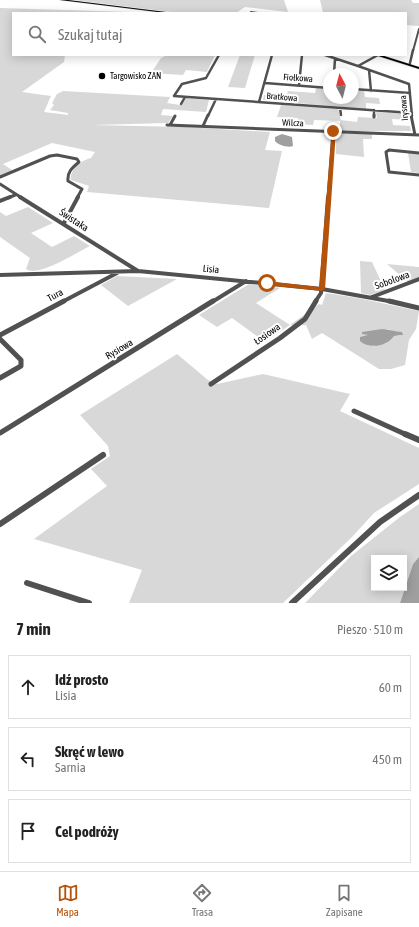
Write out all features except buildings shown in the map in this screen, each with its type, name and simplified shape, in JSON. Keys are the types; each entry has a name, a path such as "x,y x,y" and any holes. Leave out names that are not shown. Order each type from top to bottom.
{"main road":[{"path":"61,0 164,12"},
{"path":"381,56 419,68"}],"street":[{"path":"410,63 419,31"},
{"path":"181,104 185,97 174,96 182,84 208,78 219,56"},
{"path":"259,102 272,56"},
{"path":"299,85 302,56"},
{"path":"328,56 370,70 371,90"},
{"path":"358,66 376,56"},
{"path":"334,68 335,59"},
{"name":"Irysowa","path":"370,70 405,81 409,84 412,113 417,135"},
{"name":"Fiołkowa","path":"265,83 323,87"},
{"path":"359,89 410,93"},
{"name":"Bratkowa","path":"185,97 412,113"},
{"path":"203,126 216,99"},
{"path":"380,104 380,111"},
{"path":"340,108 341,115"},
{"path":"374,110 374,117"},
{"name":"Wilcza","path":"175,116 168,125 417,135"},
{"path":"322,289 333,131"},
{"path":"419,153 390,150 386,152 389,172 419,175"},
{"path":"0,177 50,156 57,155 77,159 78,162 69,170 67,175 68,181 82,189 64,223"},
{"name":"Świstaka","path":"0,184 15,195 64,223 138,271"},
{"path":"0,201 15,195"},
{"name":"Lisia","path":"0,275 138,271 322,289 371,297 419,308"},
{"name":"Tura","path":"0,335 119,272"},
{"path":"0,279 8,275"},
{"name":"Sobolowa","path":"371,297 419,279"},
{"name":"Rysiowa","path":"0,433 246,281"},
{"name":"Łosiowa","path":"211,384 280,338 305,319 322,289"},
{"path":"0,339 21,360 21,366 0,378"},
{"path":"354,411 419,440"},
{"path":"0,524 103,455"},
{"path":"292,603 380,522 419,495"},
{"path":"27,583 88,603"}],"shaded area":[{"path":"73,0 284,0 288,12 245,7 238,12 172,12"},
{"path":"320,0 411,0 413,3 419,3 419,26 407,25 407,12 323,12"},
{"path":"0,8 130,12 12,12 12,56 65,56 64,62 22,92 51,96 44,112 68,115 68,113 50,110 54,105 52,103 57,94 63,91 170,97 167,103 180,105 186,98 209,100 206,112 163,109 161,115 173,116 168,123 91,125 185,127 270,132 265,150 282,151 269,208 87,192 89,186 71,180 71,176 77,166 91,158 95,152 52,143 3,164 12,170 0,175"},
{"path":"165,56 215,56 207,72 186,70 183,75 151,73 161,58"},
{"path":"240,56 255,56 245,88 228,87"},
{"path":"316,88 323,89 323,104 359,104 359,91 364,91 365,97 379,98 380,104 366,103 366,109 263,100 264,95 286,97 288,91 315,93"},
{"path":"281,105 338,109 341,120 357,122 358,117 377,118 376,112 407,114 409,115 409,120 392,119 393,125 410,126 411,131 340,131 340,121 314,120 313,125 299,124 297,123 298,118 277,117"},
{"path":"337,133 372,134 372,139 363,139 364,157 336,154 335,139"},
{"path":"282,134 292,137 293,146 283,146 275,141 275,137"},
{"path":"408,153 419,154 419,173 411,172"},
{"path":"28,207 53,223 31,233 52,247 74,236 90,246 48,267 32,271 26,269 30,258 0,237 0,212 6,216"},
{"path":"360,261 372,262 385,290 370,295 361,293"},
{"path":"387,264 419,267 419,278 408,282"},
{"path":"117,276 177,279 128,306 101,285"},
{"path":"249,284 280,288 256,303 290,325 265,342 232,318 217,327 199,315"},
{"path":"326,293 419,311 416,329 409,340 405,365 391,369 379,369 322,333 312,339 306,325 290,325 319,304 322,305","holes":["389,329 395,333 399,332 401,336 394,336 382,345 373,346 368,335 365,334 377,330"]},
{"path":"382,329 402,332 403,335 394,336 387,343 378,346 364,344 360,341 360,337 368,335 362,334 362,332"},
{"path":"177,354 208,380 217,384 263,374 350,394 340,411 419,448 419,484 374,513 352,537 283,603 129,603 142,570 34,539 107,486 91,469 110,456 108,446 80,415"},
{"path":"419,504 419,557 413,564 407,582 407,555 371,555 371,591 404,591 400,603 305,603 351,556 400,517"},
{"path":"419,557 419,603 400,603 404,591 407,591 407,582 413,564"}],"place":[{"name":"Targowisko ZAN","path":"102,76"}],"route":[{"path":"267,283 322,289 334,138 333,131"}]}
